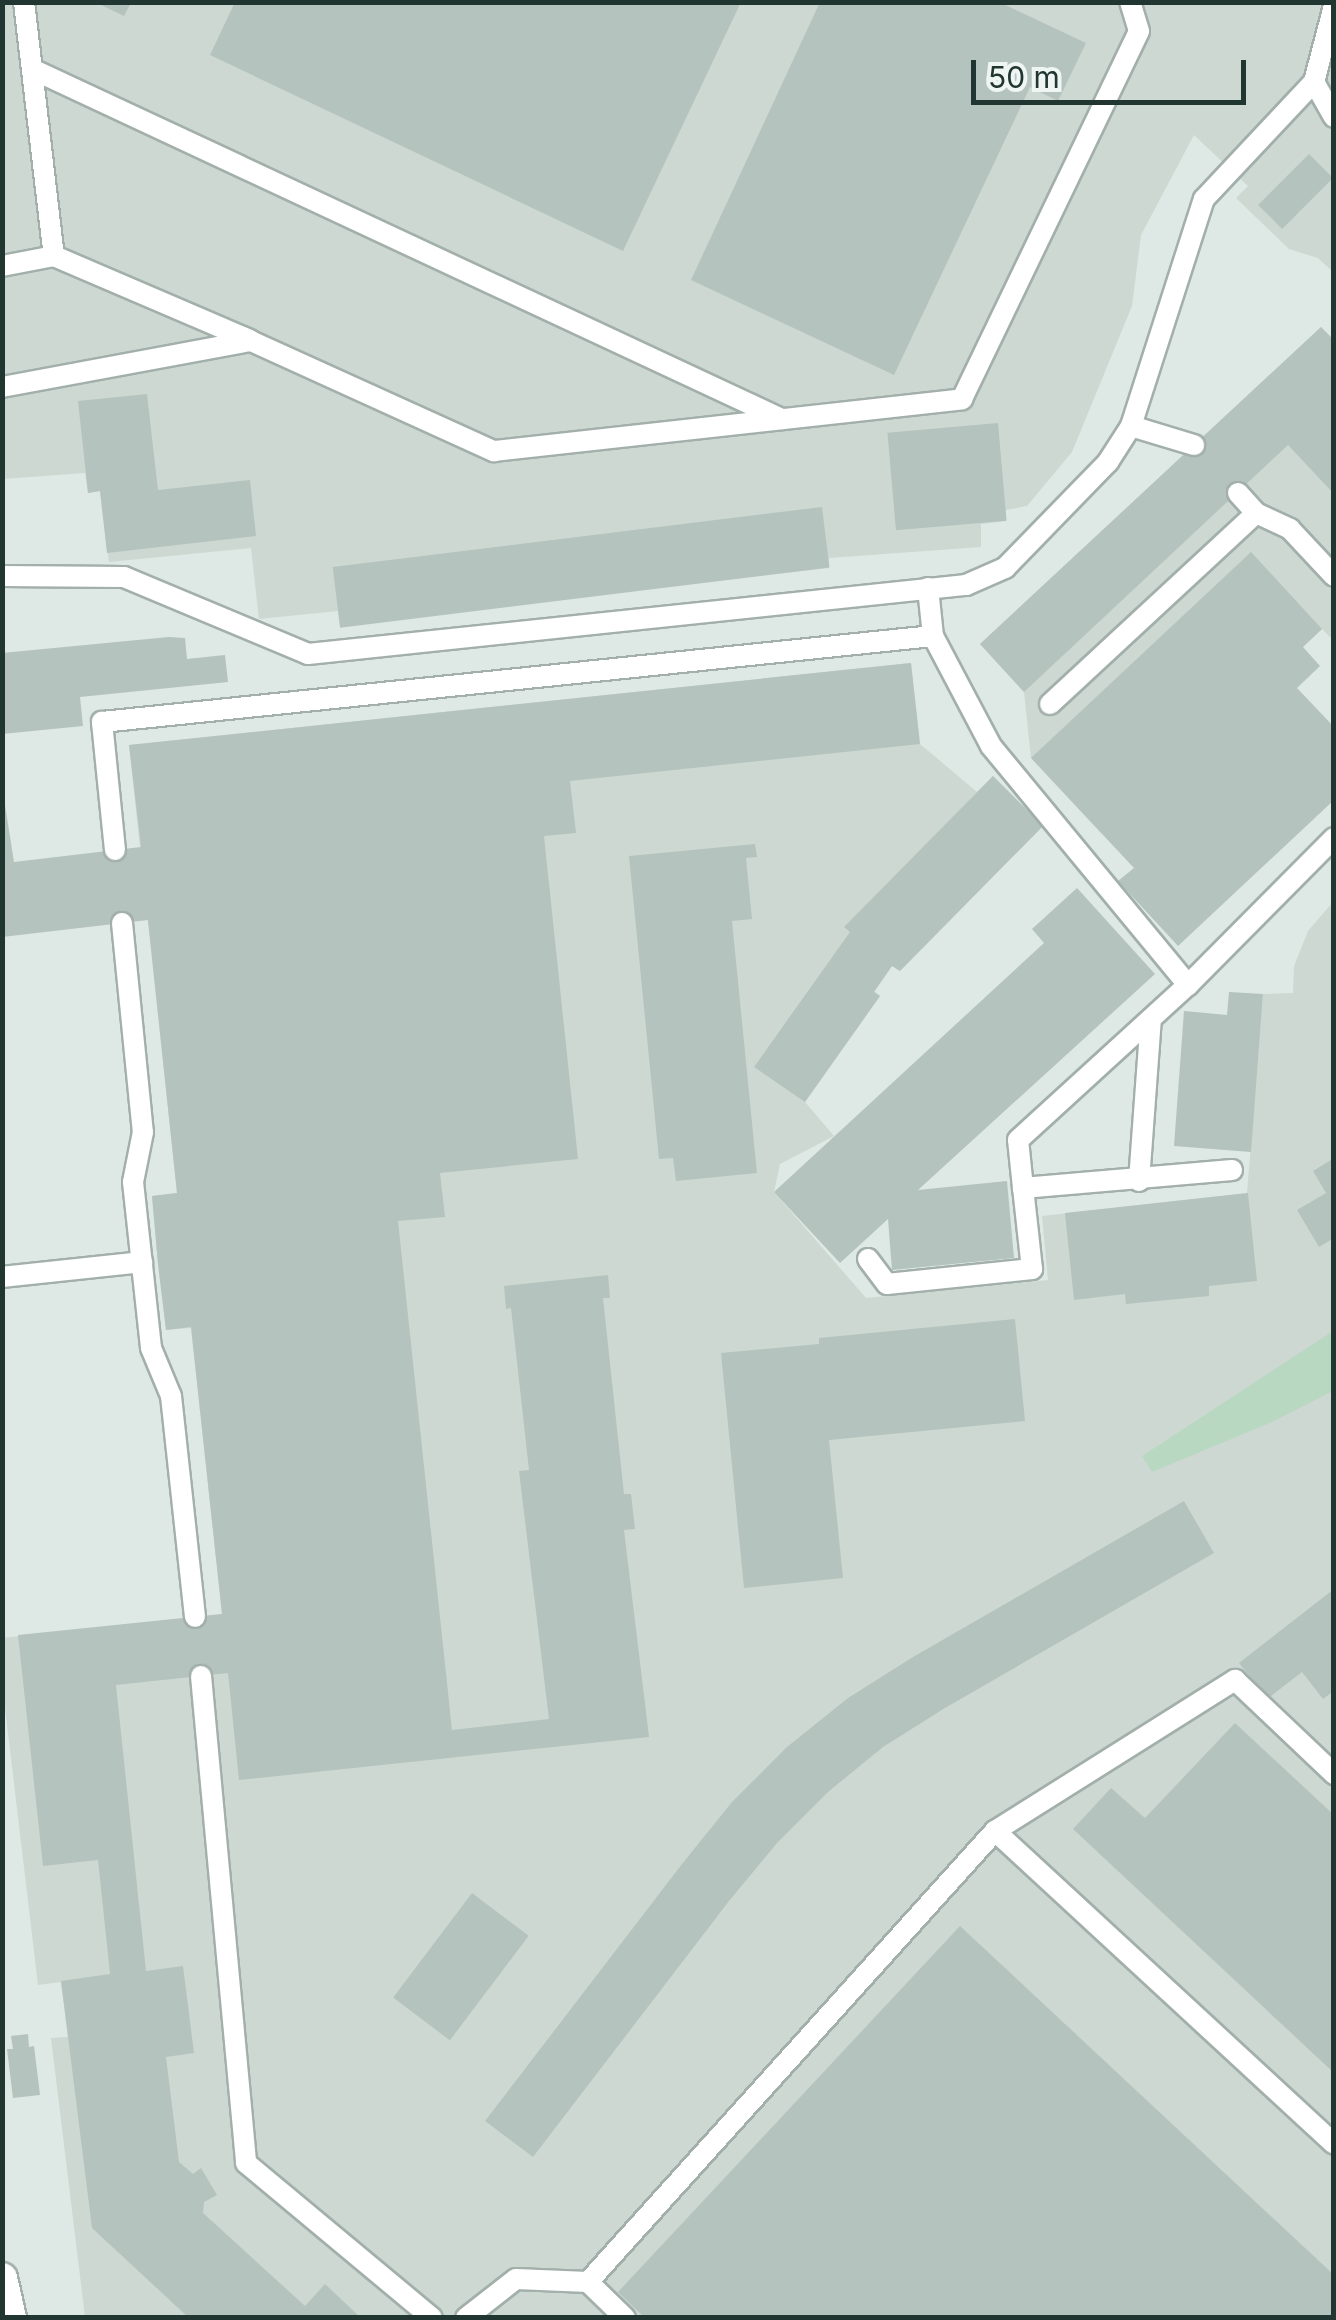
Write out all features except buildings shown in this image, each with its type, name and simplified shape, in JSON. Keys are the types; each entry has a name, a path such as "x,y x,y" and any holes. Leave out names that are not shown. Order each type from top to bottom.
{"main road":[{"path":"2,2278 12,2318"}],"lane":[{"path":"24,2 54,256"},
{"path":"2,266 54,256 494,451 962,399 1138,31 1130,2"},
{"path":"2,576 124,577 308,654 966,585 1005,568 1108,462 1131,426 1204,199 1314,82 1332,18"},
{"path":"32,69 784,420"},
{"path":"1314,82 1334,117"},
{"path":"2,386 251,341"},
{"path":"1131,426 1194,445"},
{"path":"1238,493 1256,513 1290,529 1334,576"},
{"path":"1050,704 1256,513"},
{"path":"928,588 933,636 991,746 1188,985"},
{"path":"115,850 102,722 933,636"},
{"path":"868,1259 887,1284 1032,1269 1018,1140 1188,985 1334,838"},
{"path":"122,923 143,1132 133,1182 151,1348 171,1396 195,1617"},
{"path":"1139,1180 1151,1020"},
{"path":"1023,1188 1232,1170"},
{"path":"2,1276 142,1262"},
{"path":"201,1676 246,2164 432,2318"},
{"path":"588,2282 995,1831 1234,1680 1334,1774"},
{"path":"995,1831 1334,2144"},
{"path":"466,2318 516,2279 588,2282 625,2318"}],"shaded area":[{"path":"3,3 1333,3 1333,272 1318,258 1289,249 1236,198 1248,186 1194,135 1141,235 1132,306 1072,452 1027,506 1006,510 1006,521 981,524 981,547 829,558 829,568 340,625 338,611 259,619 251,548 109,562 100,491 88,493 85,473 3,479"},
{"path":"1321,327 1333,340 1333,640 1322,629 1102,834 1031,758 1024,692 980,644"},
{"path":"911,663 920,744 977,792 993,776 1043,826 900,971 892,966 874,991 880,996 805,1102 834,1136 780,1164 774,1192 866,1298 1048,1280 1042,1216 1247,1193 1263,994 1293,993 1294,966 1308,931 1333,902 1333,2317 85,2317 51,2038 68,2037 61,1982 38,1985 3,1691 2,1638 222,1614 191,1328 166,1330 158,1264 152,1196 177,1193 129,745"}],"green space":[{"path":"1333,1331 1333,1391 1272,1422 1152,1472 1142,1456"}]}
